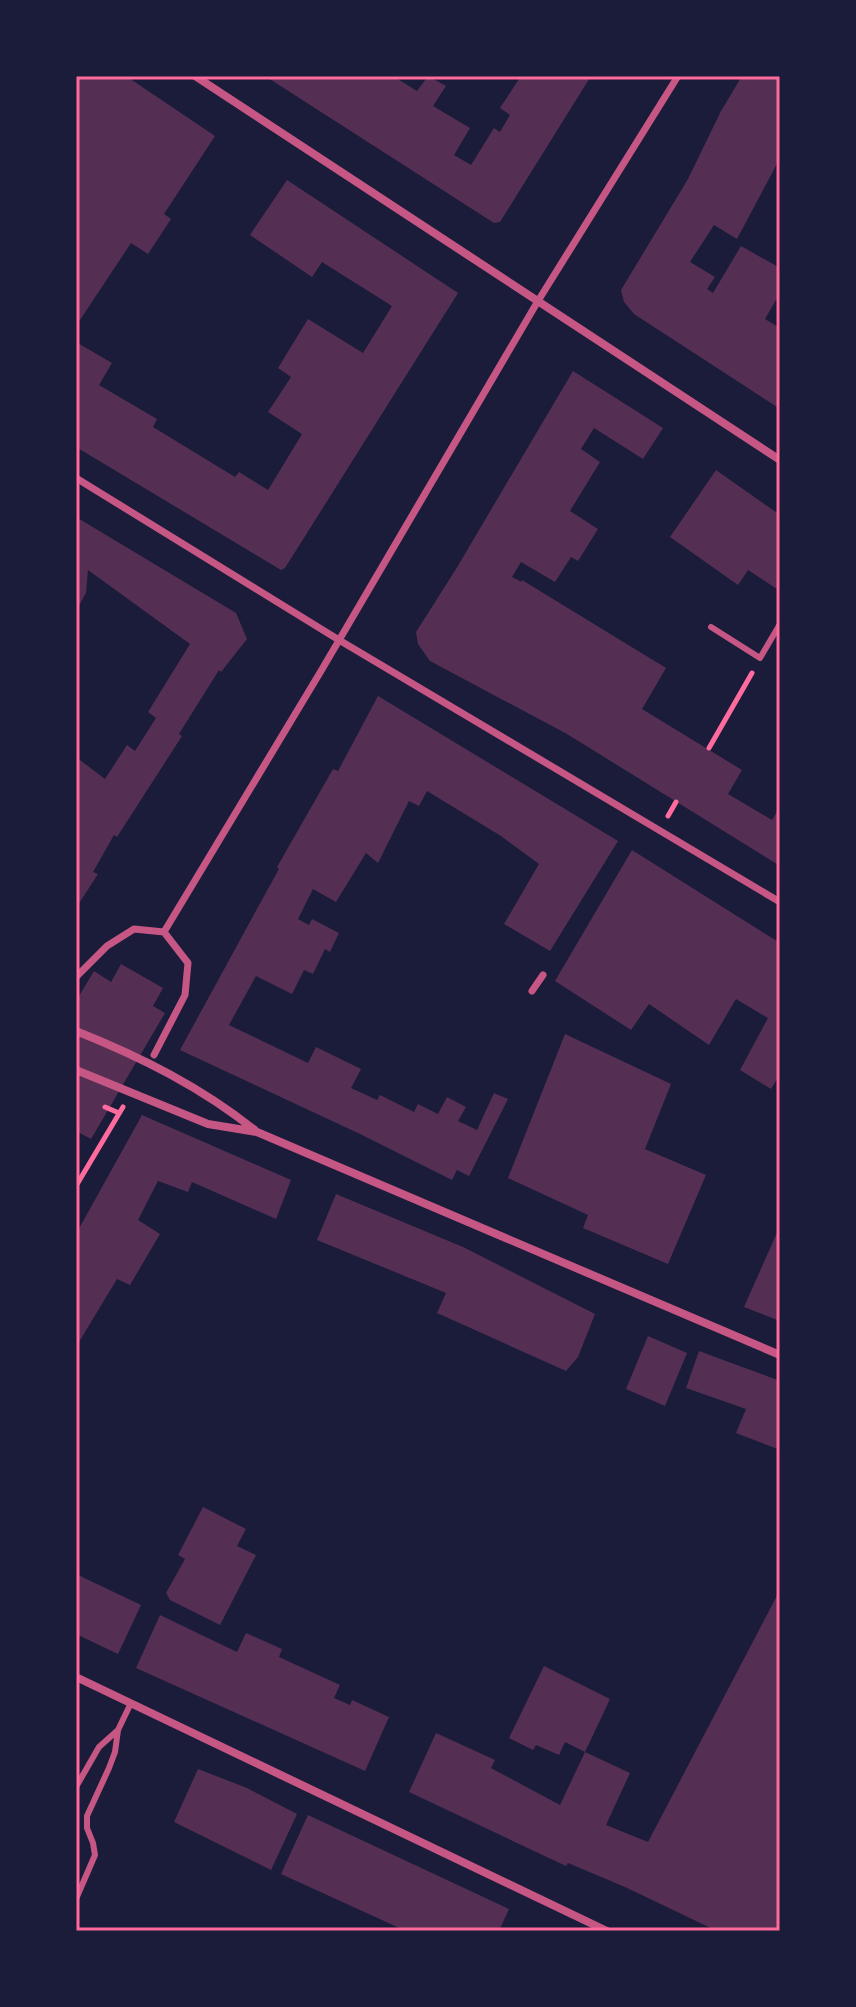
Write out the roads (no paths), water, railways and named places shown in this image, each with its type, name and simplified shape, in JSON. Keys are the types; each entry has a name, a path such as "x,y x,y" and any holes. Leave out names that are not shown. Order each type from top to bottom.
{"street":[{"path":"195,76 780,460"},
{"path":"164,932 538,301 678,76"},
{"path":"76,478 339,640 780,902"},
{"path":"76,977 107,946 134,929 164,932 188,963 185,995 154,1055"},
{"path":"532,991 543,975"},
{"path":"76,1031 165,1070 221,1103 257,1132"},
{"path":"76,1070 208,1124 257,1132 780,1355"},
{"path":"76,1677 607,1931"}],"lane":[{"path":"711,627 760,658 780,624"},
{"path":"76,1899 95,1855 87,1828 87,1816 115,1752 118,1730 131,1703"},
{"path":"76,1787 99,1747 118,1730"}]}
